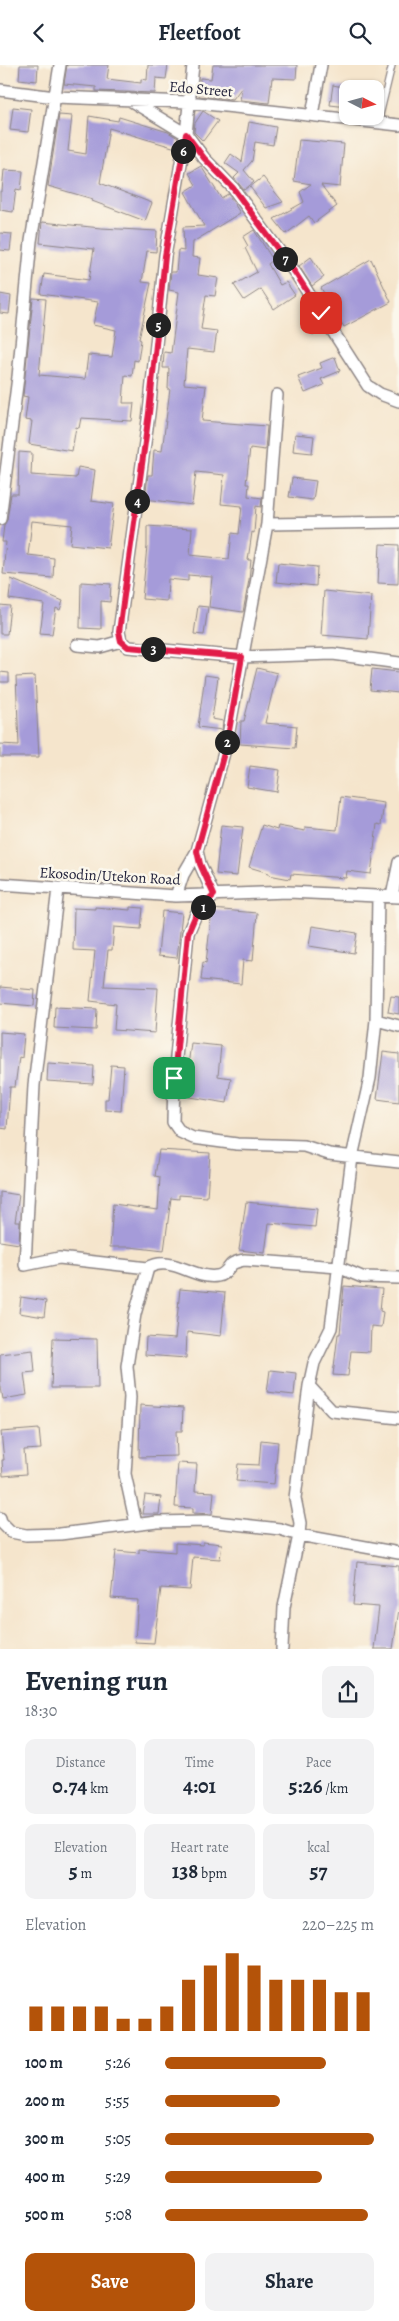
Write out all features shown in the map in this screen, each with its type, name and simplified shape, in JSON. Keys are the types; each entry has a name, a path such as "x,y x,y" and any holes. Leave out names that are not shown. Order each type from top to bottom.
{"street":[{"path":"0,519 18,377 31,241 60,65"},
{"path":"193,65 186,134 165,256 149,413 119,632 121,641 128,647 242,657 333,654 399,663"},
{"path":"312,115 321,65"},
{"name":"Edo Street","path":"0,90 55,97 188,102 339,118"},
{"path":"128,99 186,134 204,158 233,188 290,266 368,386 380,394 399,401"},
{"name":"Edo Street","path":"384,124 399,125"},
{"path":"176,896 184,875 197,851 227,742 267,524 277,395"},
{"path":"267,524 399,522"},
{"path":"77,645 100,647 121,641"},
{"path":"197,851 200,864 214,895 197,912 188,933 174,1078 173,1122 180,1132 193,1138 237,1144 304,1146 352,1157 399,1162"},
{"path":"395,897 399,863"},
{"name":"Ekosodin/Utekon Road","path":"0,884 176,896 288,892 395,897"},
{"path":"58,889 34,1085 25,1265 58,1258 148,1268 154,1264 172,1265 208,1276 218,1276 226,1272 233,1264 244,1260 338,1267 362,1277 399,1277"},
{"path":"282,1649 284,1607 299,1535 300,1523 295,1498 309,1386 314,1363 331,1328 352,1157 370,1077 376,1020 378,896"},
{"path":"376,1020 399,1025"},
{"path":"136,1525 125,1474 130,1397 127,1366 135,1314 148,1268"},
{"path":"309,1386 332,1411 399,1418"},
{"path":"0,1522 12,1532 26,1535 60,1534 157,1522 207,1521 256,1525 280,1529 299,1535 399,1553"}],"lane":[{"path":"384,98 392,65"}],"building":[{"path":"20,65 38,65 37,81 19,79"},
{"path":"67,65 109,65 107,79 141,83 141,79 147,80 148,65 168,65 166,79 156,78 155,93 96,91 96,87 64,84"},
{"path":"213,65 297,65 296,79 272,78 269,103 240,100 242,87 233,99 199,96 200,78 211,79"},
{"path":"333,85 339,86 339,106 330,105"},
{"path":"13,107 31,109 28,132 10,130"},
{"path":"203,111 218,121 203,141 194,132 195,123"},
{"path":"59,115 72,116 68,151 86,154 89,116 118,121 119,117 168,132 178,138 176,148 109,128 100,183 152,203 145,221 92,201 93,199 48,186"},
{"path":"249,122 276,127 273,145 255,142 252,161 244,170 254,182 244,190 234,178 239,173 225,163 231,154 242,162"},
{"path":"299,140 344,144 340,187 321,185 337,206 314,223 309,216 286,234 274,219 304,202 300,192 311,184 294,181"},
{"path":"201,166 221,198 228,194 240,213 193,242 192,257 200,258 198,275 218,278 215,296 206,295 201,329 217,331 214,352 187,349 184,384 206,386 202,421 267,426 265,450 250,448 246,484 249,484 248,496 262,498 261,507 256,506 254,533 252,532 248,560 251,560 249,580 243,612 209,607 212,577 188,575 188,581 168,579 167,601 142,599 147,526 192,529 190,555 229,559 232,533 239,534 242,506 221,504 224,475 196,472 192,505 145,499 148,475 152,475 154,450 162,451 170,389 168,389 169,368 163,368 164,352 171,353 179,292 169,290 171,272 176,272 178,250 184,251 183,227 204,226 185,192 196,185 189,173"},
{"path":"4,170 23,171 21,190 16,189 13,212 0,210 0,191 2,191"},
{"path":"263,177 283,202 266,208 250,187"},
{"path":"42,222 157,231 156,252 147,251 142,282 151,283 139,339 141,340 138,361 134,360 132,376 125,375 123,403 134,403 132,421 81,418 79,428 76,427 72,451 29,444 32,421 25,420 28,397 23,396 33,298 46,299 39,375 85,379 88,355 112,357 116,330 93,325 98,302 41,294 44,274 89,280 94,249 40,243"},
{"path":"254,230 273,260 268,264 280,285 286,282 295,295 274,309 261,289 244,300 234,285 257,272 245,248 248,246 243,237"},
{"path":"0,233 12,234 10,251 0,250"},
{"path":"311,257 324,277 312,286 299,266"},
{"path":"371,259 391,302 344,327 321,288"},
{"path":"0,294 11,296 9,314 0,313"},
{"path":"315,320 321,328 313,335 307,326"},
{"path":"335,357 340,371 321,379 324,385 305,393 298,377 322,368 320,363"},
{"path":"295,434 314,436 312,453 293,451"},
{"path":"19,452 32,453 31,475 76,478 78,467 95,470 91,501 114,504 108,548 70,544 72,525 32,521 28,555 54,558 53,578 3,574 6,542 2,542 4,525 7,520 11,494 18,494"},
{"path":"292,478 316,481 313,500 289,497"},
{"path":"380,544 399,545 398,584 378,583"},
{"path":"278,563 317,567 316,586 276,582"},
{"path":"11,579 63,601 60,610 56,608 52,634 40,633 44,604 9,599"},
{"path":"81,582 111,584 110,602 101,601 101,629 80,628"},
{"path":"324,591 371,596 368,639 321,635"},
{"path":"0,605 10,606 7,634 0,634"},
{"path":"198,606 208,607 204,635 194,634"},
{"path":"257,668 277,673 265,723 297,726 295,748 240,744 241,721 244,721"},
{"path":"372,669 399,672 399,693 370,690"},
{"path":"0,672 9,673 9,682 0,682"},
{"path":"205,675 218,677 212,719 223,721 222,730 198,727"},
{"path":"35,676 39,757 0,757 0,744 19,745 16,677"},
{"path":"250,766 280,770 277,792 247,787"},
{"path":"341,797 384,803 381,825 377,824 371,874 347,871 346,878 291,874 290,879 269,875 269,873 249,867 262,825 277,830 278,826 305,831 305,827 337,830"},
{"path":"221,825 243,827 237,876 216,874"},
{"path":"95,907 130,910 130,907 143,908 141,929 114,927 112,950 108,950 104,986 158,988 155,1033 114,1030 116,1004 90,1001 95,951 73,950 74,908 95,909"},
{"path":"212,909 257,913 253,961 243,960 241,984 201,980 203,962 206,963"},
{"path":"162,911 182,913 177,958 158,956"},
{"path":"312,926 357,933 354,953 309,946"},
{"path":"0,987 35,990 34,1006 0,1003"},
{"path":"391,996 399,997 399,1014 388,1012"},
{"path":"55,1007 97,1009 96,1030 54,1028"},
{"path":"0,1032 24,1034 22,1058 19,1057 15,1087 10,1087 7,1129 0,1128"},
{"path":"191,1043 221,1046 218,1076 231,1078 227,1103 184,1096"},
{"path":"383,1052 399,1054 399,1102 377,1099"},
{"path":"48,1063 94,1066 93,1084 47,1081"},
{"path":"111,1065 124,1066 121,1111 105,1110 105,1099 108,1099"},
{"path":"159,1150 210,1153 207,1197 179,1195 179,1199 171,1198 164,1251 110,1247 113,1204 158,1210 160,1177 155,1176"},
{"path":"0,1192 19,1195 15,1222 20,1222 19,1244 0,1241"},
{"path":"246,1202 317,1209 315,1227 269,1223 265,1253 239,1250"},
{"path":"344,1286 382,1289 380,1311 383,1312 381,1327 371,1326 370,1352 351,1351 348,1376 333,1375 338,1334 340,1334"},
{"path":"180,1289 225,1293 221,1336 187,1332 186,1358 145,1355 146,1337 175,1339"},
{"path":"21,1297 46,1301 44,1317 19,1313"},
{"path":"53,1338 97,1339 98,1388 51,1388"},
{"path":"33,1350 35,1372 24,1373 27,1395 3,1399 0,1382 0,1354"},
{"path":"270,1370 296,1373 294,1395 267,1392"},
{"path":"140,1405 183,1408 182,1431 176,1431 177,1456 139,1457"},
{"path":"39,1429 41,1449 24,1450 26,1474 3,1476 2,1460 4,1460 1,1432"},
{"path":"261,1440 278,1442 274,1484 236,1481 238,1464 259,1465"},
{"path":"178,1463 197,1464 195,1491 214,1492 212,1514 193,1513 193,1508 175,1507"},
{"path":"145,1495 161,1497 159,1514 142,1514"},
{"path":"203,1542 222,1544 220,1559 193,1557 190,1590 161,1588 154,1643 135,1642 138,1600 111,1598 116,1551 139,1553 139,1549 175,1552 175,1543 203,1545"},
{"path":"357,1562 399,1566 399,1609 393,1649 374,1649 379,1607 353,1605"}],"route":[{"path":"174,1078 188,933 191,922 197,912 214,895 200,864 197,851 227,742 242,657 128,647 121,641 119,632 149,413 165,256 186,134 204,158 233,188 296,274 321,313"}]}
